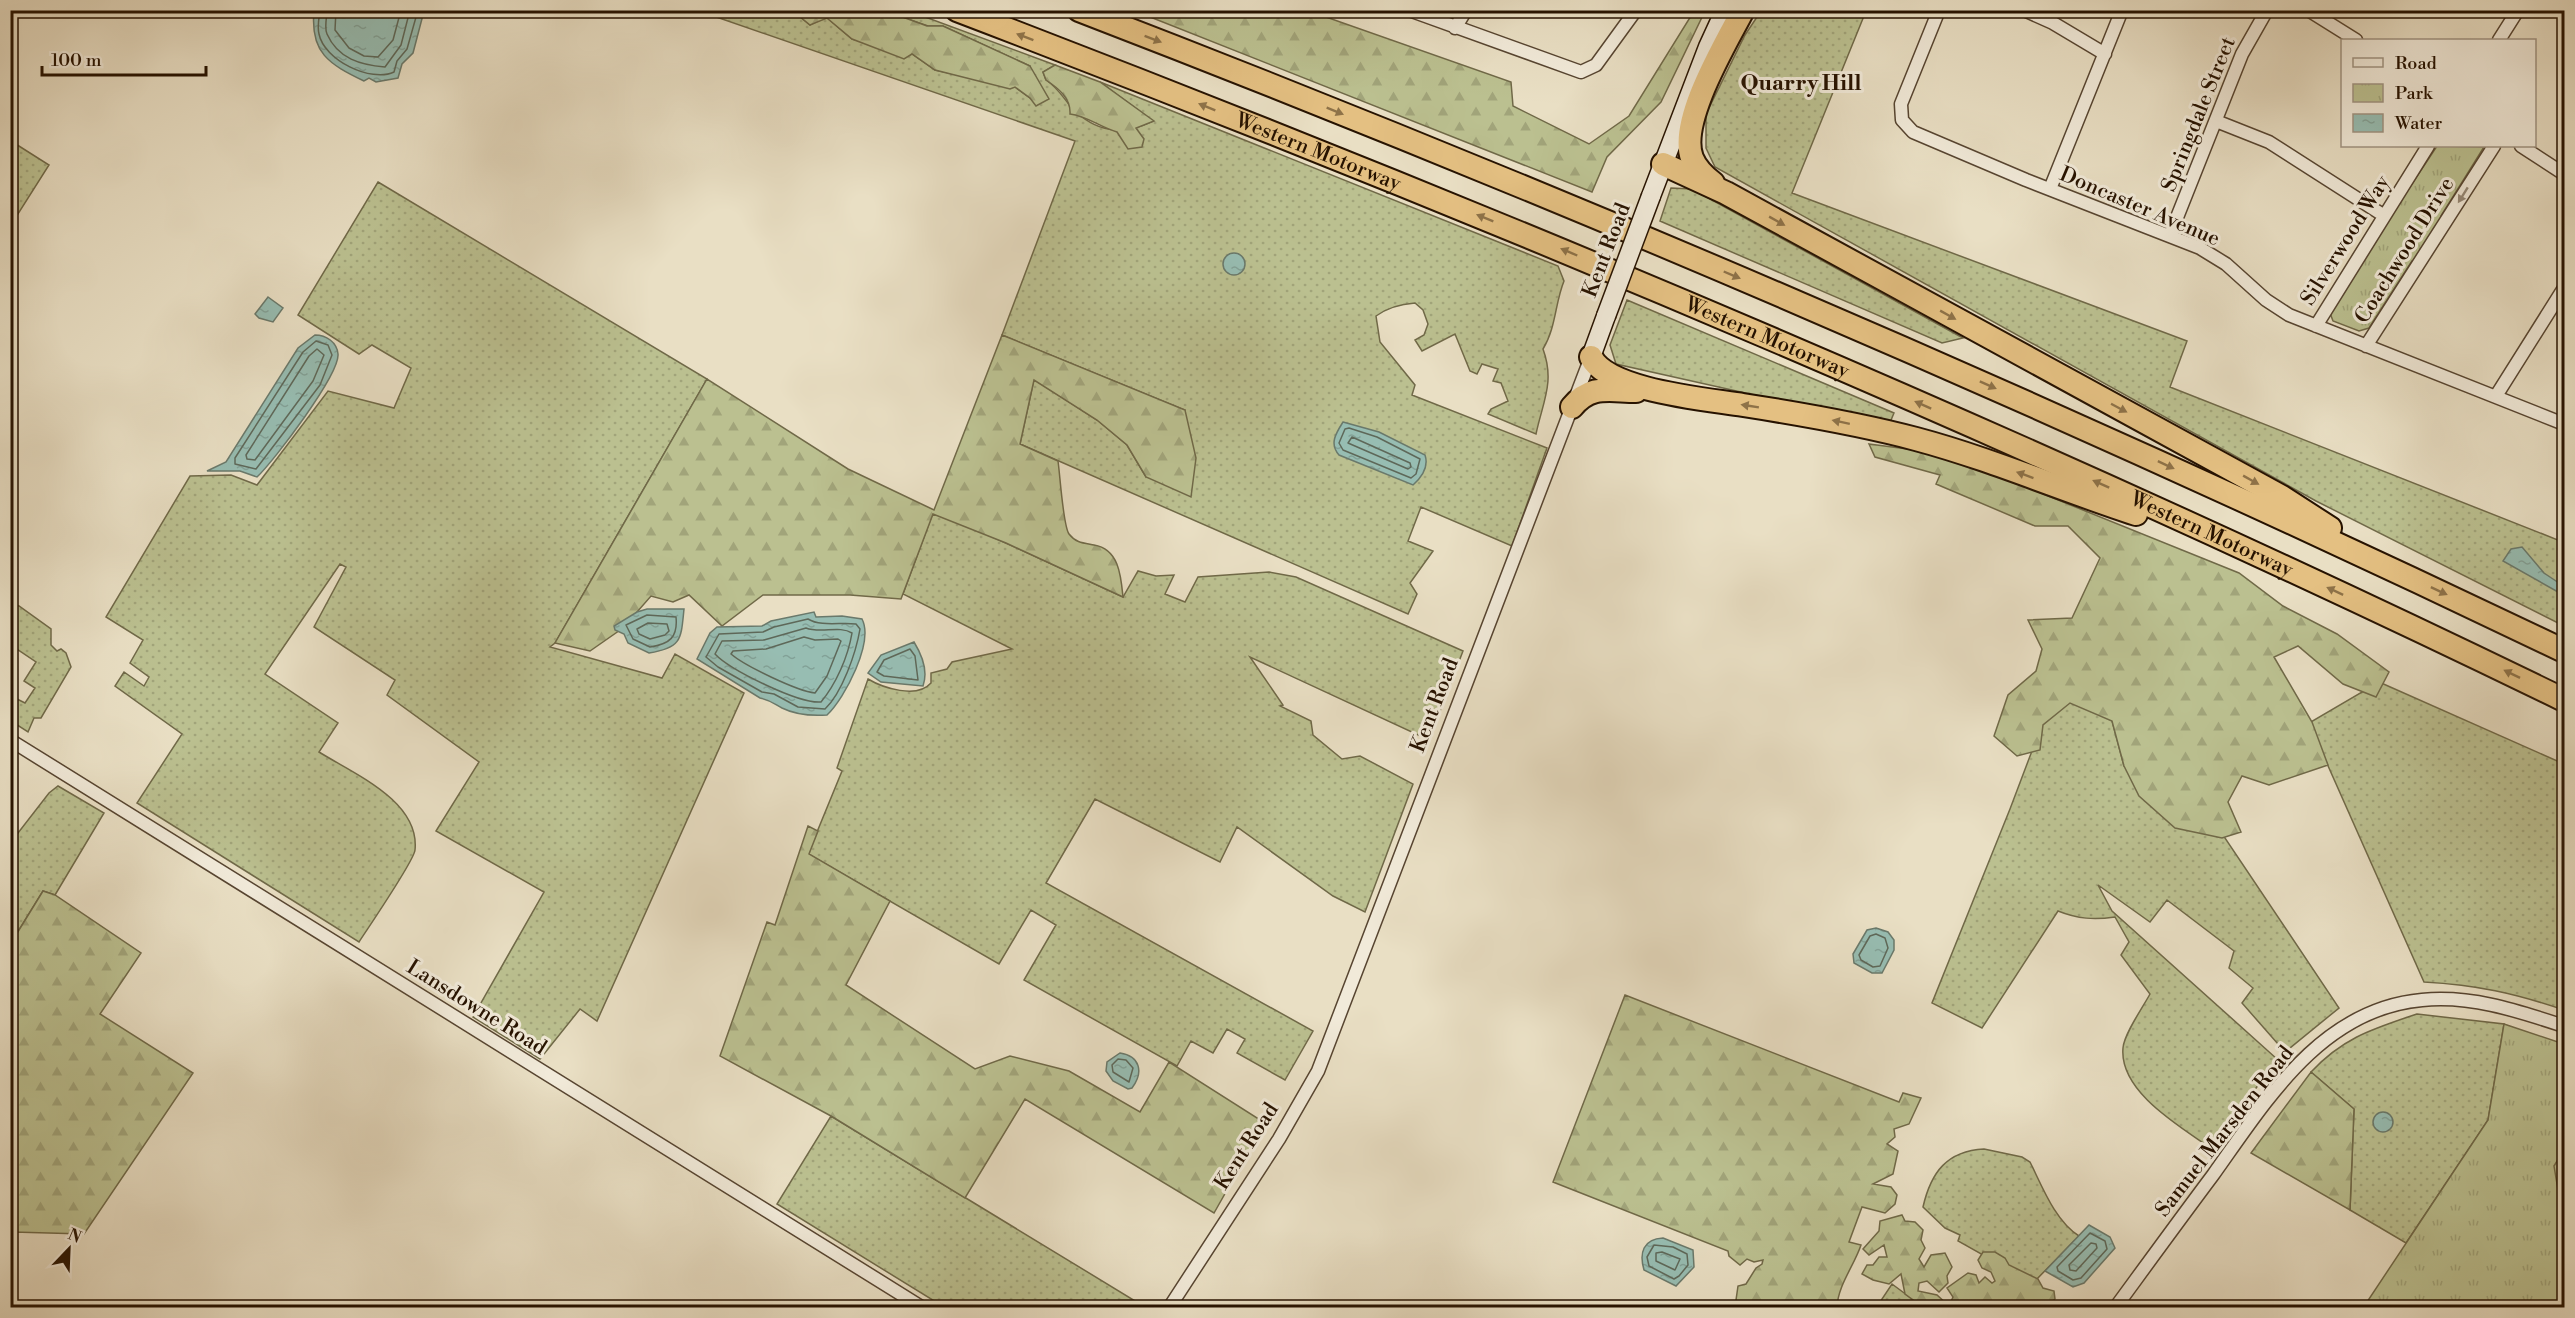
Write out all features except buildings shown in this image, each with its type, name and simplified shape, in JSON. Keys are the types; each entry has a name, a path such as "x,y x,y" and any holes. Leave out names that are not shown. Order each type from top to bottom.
{"highway":[{"name":"Western Motorway","path":"957,10 1540,240 1923,405 2240,547 2565,700"},
{"name":"Western Motorway","path":"1079,10 1435,151 1689,256 2116,441 2565,651"},
{"path":"1726,193 1704,176 1696,166 1692,157 1691,136 1698,102 1743,10"},
{"path":"1663,164 1726,193 2282,497 2411,578"},
{"path":"1591,357 1605,374 1665,392 1807,415 1915,439 2240,547"},
{"path":"1572,407 1580,398 1592,391 1665,392"}],"main road":[{"name":"Kent Road","path":"1591,357 1663,164 1725,10"},
{"name":"Kent Road","path":"1691,93 1743,10"}],"street":[{"path":"1409,10 1581,72 1596,65 1636,10"},
{"path":"1455,28 1466,10"},
{"name":"Doncaster Avenue","path":"1938,10 1900,109 1902,120 1917,134 2170,235 2218,258 2278,309 2565,424"},
{"path":"2024,10 2053,23 2105,54"},
{"path":"2050,189 2122,10"},
{"name":"Springdale Street","path":"2170,235 2247,44 2267,10"},
{"path":"2308,10 2353,39"},
{"path":"2500,39 2518,10"},
{"path":"2560,10 2565,14"},
{"path":"2216,120 2277,147 2383,215"},
{"name":"Silverwood Way","path":"2316,326 2427,147"},
{"name":"Coachwood Drive","path":"2366,346 2493,147"},
{"path":"2522,147 2565,174"},
{"path":"2496,396 2565,288"},
{"name":"Kent Road","path":"1169,1308 1289,1123 1323,1061 1591,357"},
{"name":"Lansdowne Road","path":"10,740 923,1308"},
{"name":"Samuel Marsden Road","path":"2115,1308 2284,1079 2318,1044 2344,1026 2398,1004 2447,999 2499,1006 2565,1026"}],"green space":[{"path":"699,11 793,11 810,25 826,17 852,39 912,54 935,70 1015,87 1030,98 1030,66 943,26 928,26 896,15 902,11 909,11 1055,65 1043,72 1046,80 1057,89 1080,116 1100,127 1131,129 1153,121 1100,82 1558,266 1564,281 1550,333 1543,349 1548,382 1536,434 1488,414 1491,409 1508,401 1501,383 1493,381 1498,369 1482,364 1477,374 1470,371 1455,334 1422,351 1415,340 1424,335 1428,324 1423,310 1415,303 1394,307 1376,316 1380,342 1415,385 1412,395 1547,448 1512,546 1421,507 1408,541 1433,551 1410,583 1417,594 1408,614 1020,444 1034,379 1097,420 1127,445 1146,477 1185,410 1002,335 1075,141"},
{"path":"793,11 902,11 903,13 897,15 927,26 943,26 1030,66 1049,99 1036,106 1030,98 1015,87 1010,89 935,70 912,54 904,59 852,39 827,18 810,25"},
{"path":"1135,11 1309,11 1511,82 1513,106 1589,144 1629,116 1694,11 1705,11 1661,102 1607,157 1592,192"},
{"path":"1761,11 1866,11 1792,193 2187,341 2170,387 2558,540 2564,550 2564,626 2316,501 1715,167 1706,148 1706,114 1745,35"},
{"path":"1055,65 1100,82 1154,121 1136,128 1144,139 1142,147 1128,149 1117,132 1070,114 1066,98 1046,80 1043,72"},
{"path":"11,141 49,165 11,225"},
{"path":"2436,147 2484,147 2441,216 2442,221 2417,260 2412,261 2369,328 2359,331 2333,321 2330,313 2403,192 2408,190"},
{"path":"378,182 707,379 555,643 550,647 662,678 675,654 744,693 597,1021 580,1009 540,1059 473,1017 544,892 436,831 479,762 387,695 395,680 314,627 346,567 340,564 265,674 338,723 319,752 382,791 407,817 414,833 413,857 359,942 137,803 182,734 115,686 124,672 144,686 149,677 130,663 143,640 106,617 190,476 231,475 257,485 328,391 394,408 411,368 372,345 359,354 298,315"},
{"path":"1671,188 1692,189 1963,338 1942,343 1660,221"},
{"path":"1627,300 1894,413 1889,425 1616,364 1610,345"},
{"path":"1002,335 1185,410 1196,458 1191,497 1146,477 1127,445 1097,420 1034,380 1020,444 1058,461 1063,511 1069,534 1077,541 1109,552 1117,565 1123,597 1006,543 933,514 901,599 850,595 763,595 722,626 689,595 673,602 651,596 623,628 590,651 555,643 707,379 848,469 934,510"},
{"path":"1869,444 1923,451 2011,481 2239,573 2283,606 2337,634 2389,672 2376,697 2343,684 2298,646 2274,657 2312,722 2328,765 2269,785 2242,776 2228,802 2241,832 2222,838 2175,828 2139,796 2124,766 2112,721 2070,703 2043,725 2040,750 2017,756 1994,736 2008,695 2036,671 2042,649 2028,620 2072,618 2100,558 2068,526 2035,526 1936,484 1940,475 1875,457"},
{"path":"934,510 1123,597 1138,571 1156,576 1174,575 1165,594 1185,602 1198,577 1269,572 1296,577 1463,651 1429,740 1250,657 1283,705 1280,706 1311,721 1313,735 1342,759 1360,756 1413,784 1365,912 1333,896 1237,827 1220,862 1095,799 1046,883 1313,1031 1285,1080 1237,1053 1245,1039 1227,1029 1213,1053 1191,1041 1177,1066 1024,980 1056,925 1031,910 999,964 808,854 842,771 837,768 868,679 882,686 900,690 917,690 931,683 931,673 947,669 952,662 1012,649 903,594"},
{"path":"11,603 19,606 51,629 51,645 57,651 61,649 66,653 71,667 41,718 34,718 28,732 11,721 11,699 13,697 25,703 35,688 24,681 36,662 11,645"},
{"path":"2098,668 2124,766 2223,835 2339,1008 2285,1052 2242,1003 2253,988 2229,968 2234,951 2167,900 2150,922 2098,885 2112,911 2277,1059 2212,1149 2154,1107 2131,1079 2124,1064 2124,1042 2150,994 2121,955 2129,942 2115,917 2086,918 2058,911 1982,1028 1932,1003 2055,690"},
{"path":"2379,682 2564,764 2564,1010 2495,991 2424,982 2309,723"},
{"path":"58,786 104,813 55,895 43,891 11,943 11,842 49,793"},
{"path":"808,826 818,831 809,854 890,901 846,985 975,1069 1010,1056 1069,1071 1140,1112 1169,1062 1265,1123 1214,1213 1025,1099 965,1198 831,1116 720,1056 767,922 775,925"},
{"path":"43,891 55,895 141,953 100,1014 193,1073 84,1234 13,1232 11,1254 11,943"},
{"path":"1625,995 1899,1102 1903,1093 1921,1098 1909,1124 1894,1129 1895,1137 1887,1144 1898,1151 1893,1174 1873,1184 1891,1187 1897,1195 1895,1204 1885,1213 1862,1207 1849,1242 1861,1245 1843,1283 1837,1307 1735,1307 1738,1286 1746,1284 1763,1260 1754,1262 1747,1259 1740,1265 1729,1256 1728,1251 1553,1182"},
{"path":"2417,1014 2504,1024 2488,1120 2406,1243 2350,1210 2354,1109 2311,1072 2347,1042"},
{"path":"2504,1024 2564,1044 2564,1307 2363,1308 2488,1120"},
{"path":"2311,1072 2354,1109 2350,1210 2251,1153"},
{"path":"831,1116 1145,1307 944,1307 777,1204"},
{"path":"1984,1149 2022,1157 2030,1162 2056,1212 2079,1236 2033,1283 1958,1241 1960,1235 1945,1228 1923,1207 1931,1183 1943,1166 1960,1154"},
{"path":"2564,1153 2564,1226 2554,1166"},
{"path":"1902,1215 1905,1221 1915,1222 1923,1230 1921,1240 1925,1248 1919,1259 1924,1267 1931,1255 1945,1253 1952,1267 1947,1276 1948,1283 1939,1292 1927,1281 1919,1283 1918,1291 1937,1295 1949,1306 1953,1297 1947,1288 1968,1273 1976,1275 1979,1283 1985,1277 1992,1283 1995,1281 1991,1272 1982,1268 1978,1260 1983,1252 1995,1252 2005,1258 2009,1265 2038,1279 2043,1288 2054,1291 2055,1299 2045,1307 1923,1307 1905,1294 1901,1274 1889,1284 1873,1280 1862,1274 1867,1265 1873,1265 1879,1257 1887,1257 1884,1245 1869,1255 1863,1249 1879,1231 1880,1221"},
{"path":"1892,1284 1923,1307 1876,1308"}],"water":[{"path":"314,10 424,11 413,53 402,64 398,78 376,82 369,78 364,81 352,75 324,55 315,37"},
{"path":"1234,253 1242,256 1245,264 1242,272 1234,275 1226,272 1223,264 1226,256"},
{"path":"268,297 283,308 273,322 259,318 255,314"},
{"path":"315,335 327,338 336,346 338,354 336,364 305,417 277,454 257,477 240,471 207,471 226,462 298,348"},
{"path":"1343,422 1379,432 1425,455 1426,464 1422,475 1413,485 1339,455 1334,443"},
{"path":"2522,547 2544,573 2559,583 2558,592 2503,561 2511,549"},
{"path":"647,609 684,609 682,628 674,645 649,653 628,643 624,634 615,630 614,626 637,612"},
{"path":"814,612 816,617 842,616 862,619 865,629 861,655 856,669 842,696 827,715 804,714 787,710 760,698 697,659 710,633 717,627 762,626 771,621"},
{"path":"914,642 923,664 925,675 923,686 881,682 868,673 881,655"},
{"path":"1876,928 1888,932 1894,940 1894,950 1882,973 1872,973 1854,963 1853,954 1867,930"},
{"path":"1120,1053 1132,1057 1138,1066 1138,1076 1132,1088 1128,1089 1113,1081 1106,1071 1107,1062"},
{"path":"2379,1112 2387,1112 2393,1118 2393,1126 2387,1132 2379,1132 2373,1126 2373,1118"},
{"path":"2089,1225 2110,1237 2115,1248 2084,1283 2073,1287 2045,1271"},
{"path":"1663,1238 1693,1250 1694,1267 1676,1286 1644,1270 1642,1258 1644,1248 1651,1241"}],"district":[{"name":"Quarry Hill","path":"1801,82"}]}
